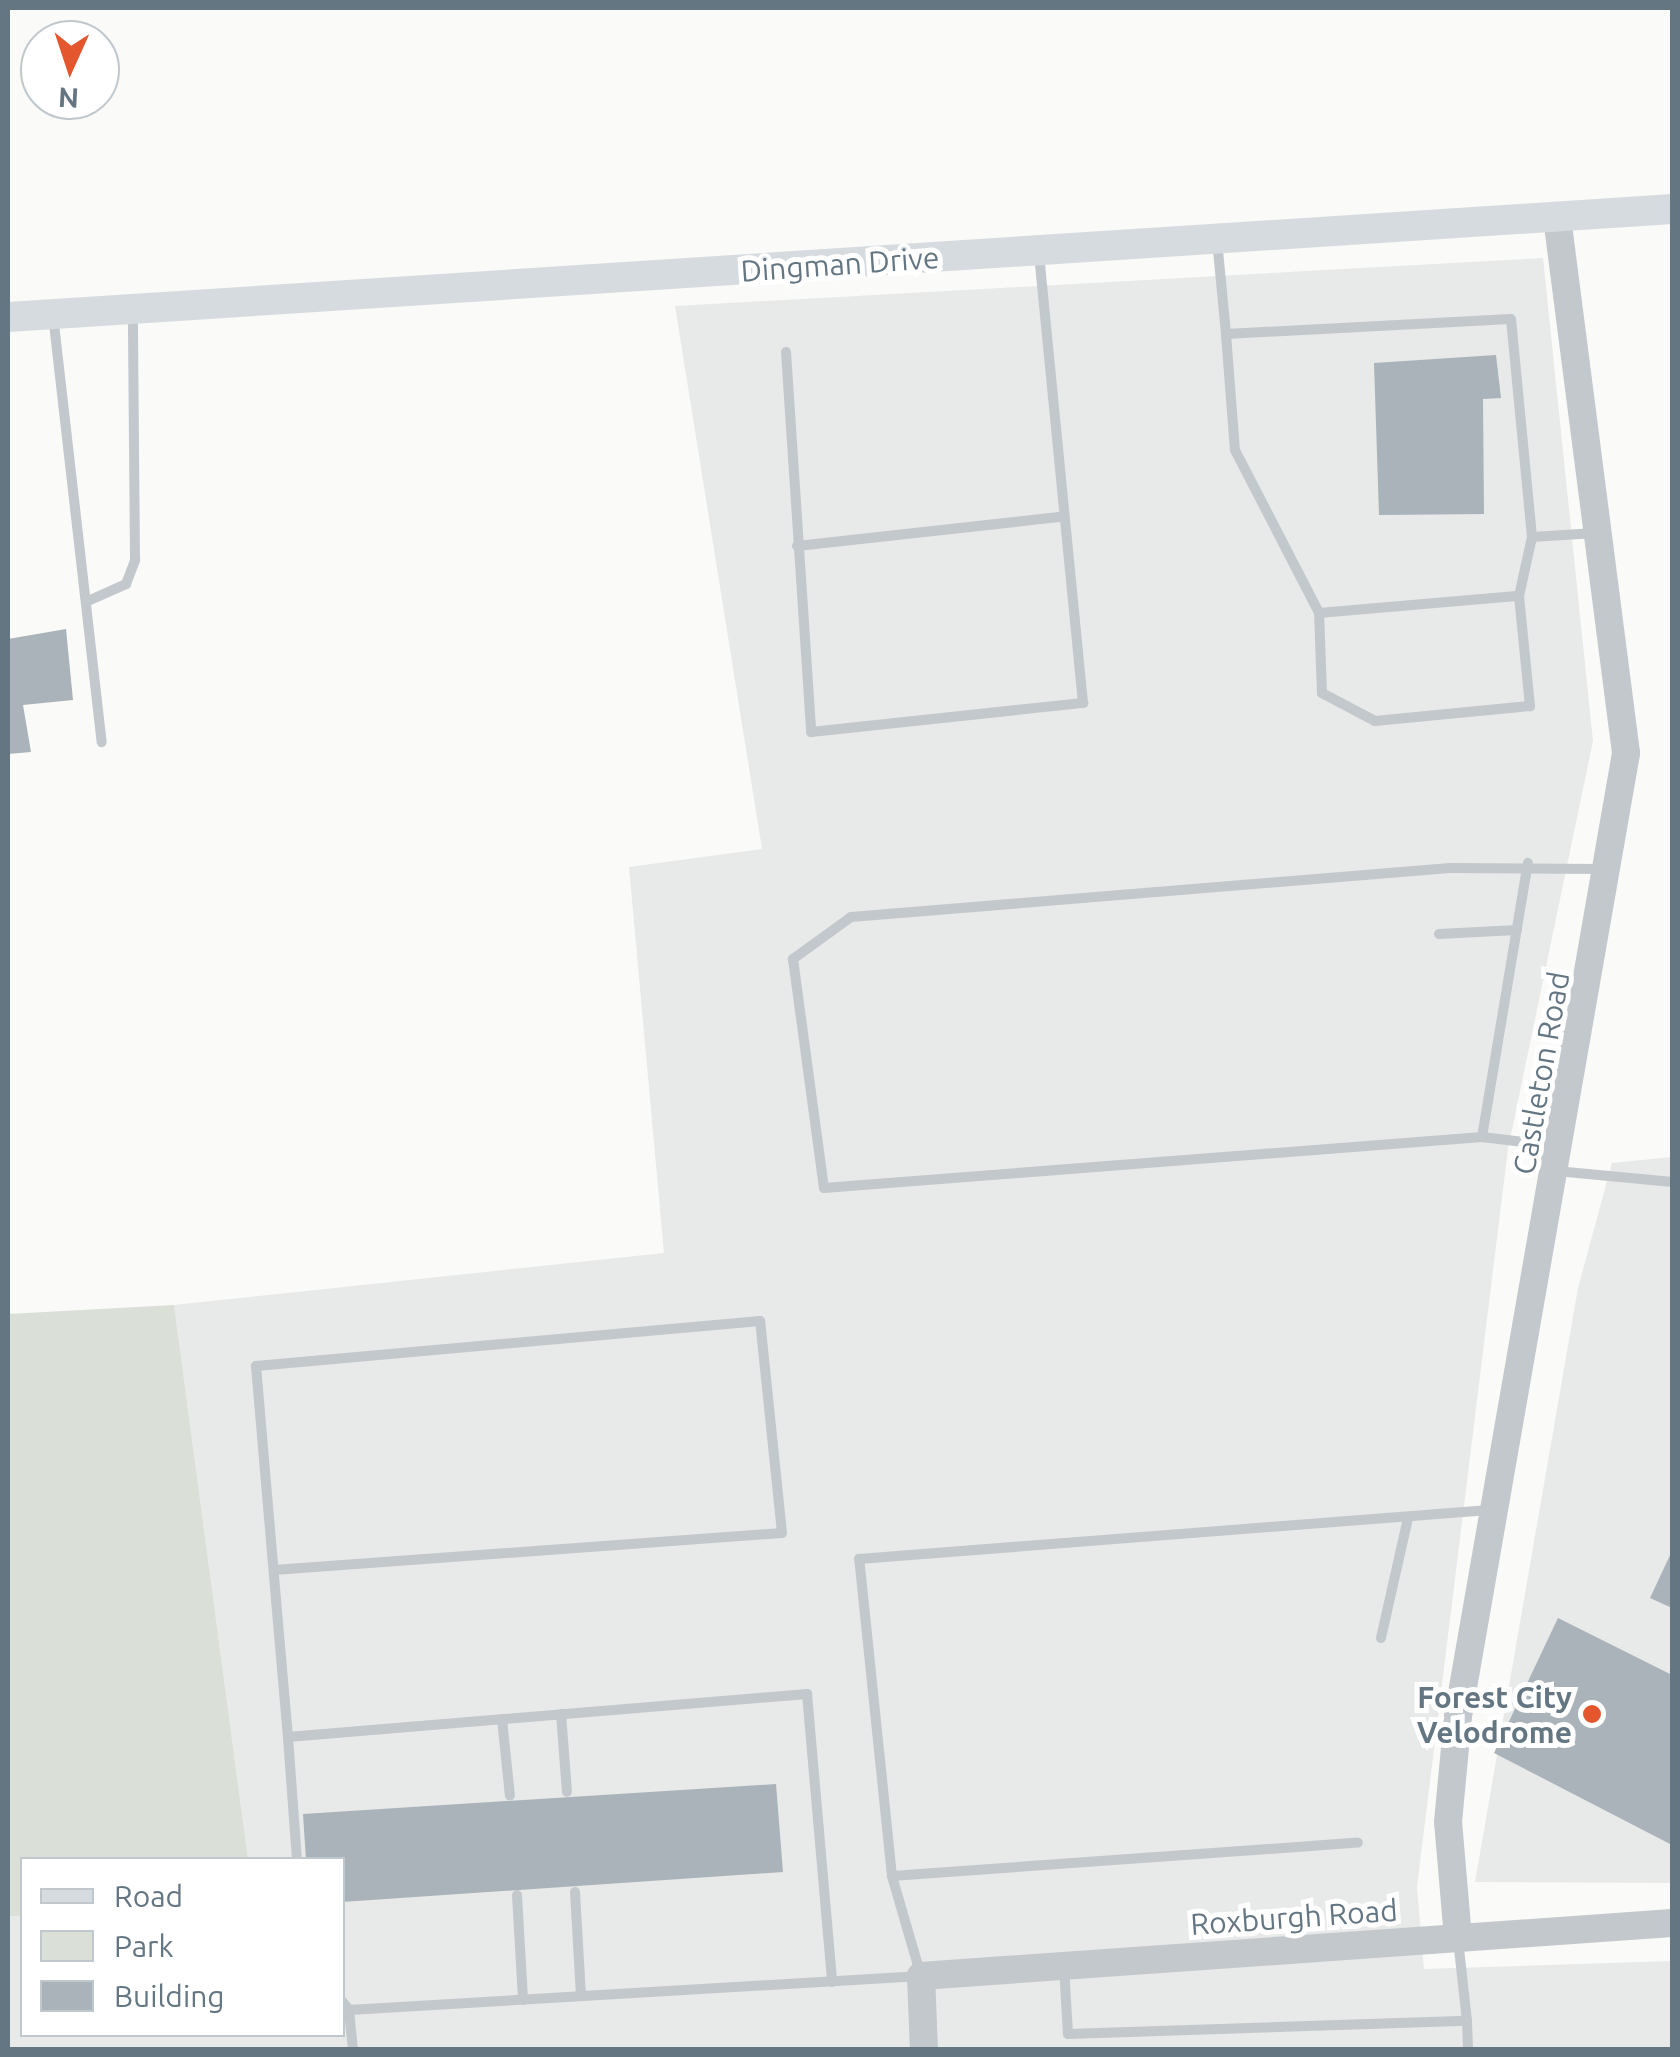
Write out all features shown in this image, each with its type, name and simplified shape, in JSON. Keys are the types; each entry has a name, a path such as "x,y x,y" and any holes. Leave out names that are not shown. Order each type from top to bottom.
{"main road":[{"name":"Dingman Drive","path":"8,317 1672,209"}],"street":[{"name":"Castleton Road","path":"1458,1938 1451,1770 1610,870 1626,737 1557,217"},
{"name":"Roxburgh Road","path":"920,1976 1672,1923"},
{"path":"920,1976 924,2050"}],"lane":[{"path":"1217,239 1235,450 1318,613 1322,693 1376,720 1530,706 1519,596 1532,537 1511,320 1226,334"},
{"path":"786,352 811,732 1083,704 1061,516 1039,251"},
{"path":"88,600 126,584 135,560 133,310"},
{"path":"53,314 102,742"},
{"path":"797,546 1061,516"},
{"path":"1532,537 1600,532"},
{"path":"1318,613 1519,596"},
{"path":"1610,870 1528,863 851,917 793,959 824,1188 1446,1145 1482,1137 1524,1142 1556,1171 1672,1182"},
{"path":"1482,1137 1528,863"},
{"path":"1439,934 1517,930"},
{"path":"274,1570 782,1532 760,1322 256,1366 297,1857"},
{"path":"354,2050 346,2005 523,2000 920,1976 892,1876 858,1559 1499,1509"},
{"path":"1381,1638 1408,1518"},
{"path":"288,1737 807,1694 832,1982"},
{"path":"561,1714 568,1792"},
{"path":"502,1719 510,1796"},
{"path":"892,1876 1358,1843"},
{"path":"575,1892 581,1996"},
{"path":"517,1896 523,2000"},
{"path":"1458,1938 1468,2050"},
{"path":"1064,1966 1068,2034 1467,2021"}],"shaded area":[{"path":"1543,258 1593,741 1508,1149 1417,1887 1424,1969 1672,1961 1672,2049 8,2049 8,1916 20,1916 20,2037 345,2037 345,1857 248,1857 174,1305 664,1253 629,867 762,849 675,306"},
{"path":"1672,1157 1672,1883 1475,1882 1578,1288 1612,1163"}],"green space":[{"path":"174,1305 248,1857 20,1857 20,1916 8,1916 8,1314"}],"building":[{"path":"1496,355 1501,398 1483,399 1484,514 1379,515 1374,363"},
{"path":"66,629 73,700 23,705 31,752 8,754 8,639"},
{"path":"1672,1551 1672,1608 1650,1598"},
{"name":"Forest City Velodrome","path":"1558,1618 1672,1675 1672,1845 1494,1753"},
{"path":"776,1784 783,1872 345,1902 345,1857 306,1857 303,1814"}],"place":[{"name":"Forest City Velodrome","path":"1592,1714"}]}
